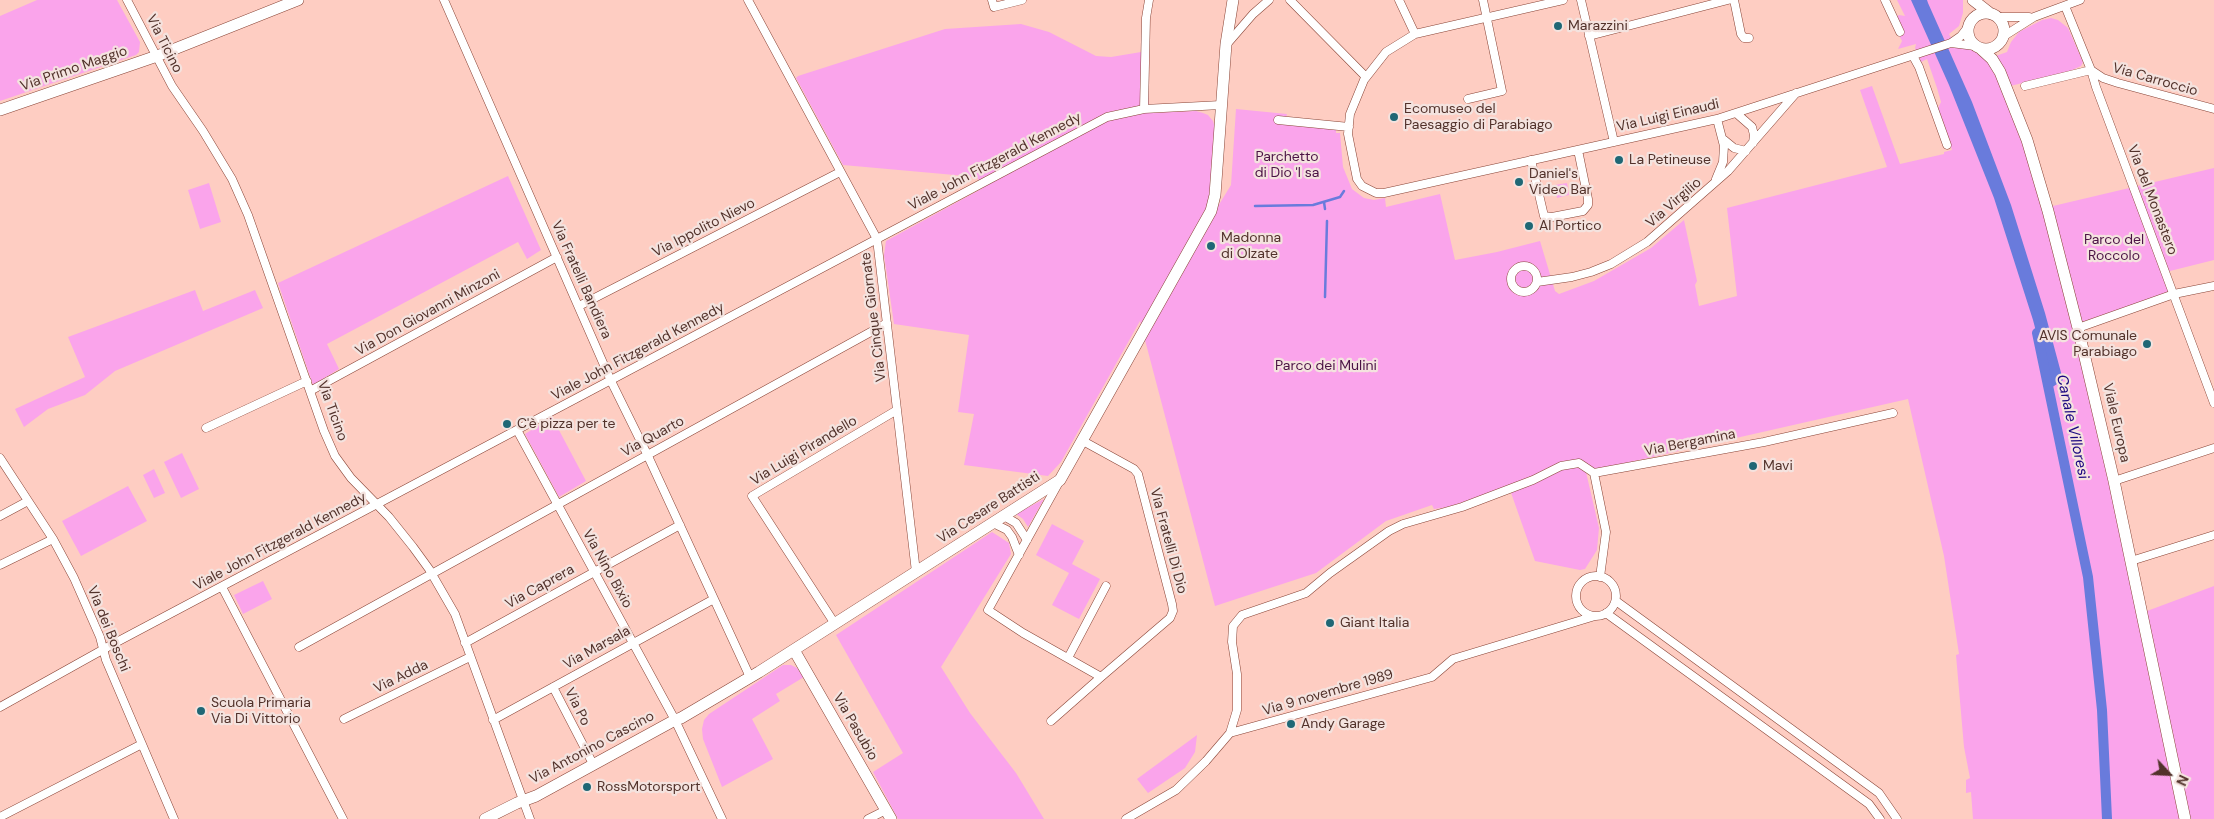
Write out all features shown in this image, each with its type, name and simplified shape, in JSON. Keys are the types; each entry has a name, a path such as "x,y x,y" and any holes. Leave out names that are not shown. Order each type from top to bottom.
{"street":[{"name":"Via Ticino","path":"127,0 172,86 203,131 232,179 258,242 310,391 335,456 351,478 377,504 413,547 432,574 455,614 530,819"},
{"name":"Via Primo Maggio","path":"0,110 157,56 298,0"},
{"name":"Via Fratelli Bandiera","path":"444,0 611,381 680,524 750,677"},
{"name":"Via Cinque Giornate","path":"748,0 877,239 916,572"},
{"path":"992,0 994,7 1022,0"},
{"path":"1144,109 1146,18 1149,0"},
{"name":"Via Cesare Battisti","path":"675,720 794,650 1060,480 1211,211 1215,195 1226,44 1233,0"},
{"path":"1226,44 1253,14 1269,0"},
{"path":"1290,0 1366,77"},
{"path":"1399,0 1415,34"},
{"path":"1468,99 1502,91 1483,0"},
{"path":"1278,120 1349,127 1356,96 1366,77 1386,52 1415,34 1563,0"},
{"path":"1581,0 1614,142"},
{"path":"1589,36 1728,0"},
{"path":"1734,0 1741,34 1744,38 1749,38"},
{"path":"1885,0 1900,32"},
{"name":"Viale Europa","path":"1969,0 1970,41 1992,59 2000,72 2038,175 2078,328 2114,481 2185,819"},
{"name":"Viale Europa","path":"1974,0 2002,22 2000,72"},
{"path":"1978,48 1989,50 2034,17 2080,0"},
{"name":"Via del Monastero","path":"2065,6 2091,70 2214,404"},
{"path":"1970,24 1983,13 2016,18 2034,17"},
{"name":"Via Luigi Einaudi","path":"1349,127 1348,134 1357,179 1368,190 1384,193 1717,119 1951,43 1961,36 1970,24"},
{"name":"Via Luigi Einaudi","path":"1951,43 1978,48"},
{"path":"1913,56 1920,69 1947,145"},
{"path":"2024,86 2091,70"},
{"name":"Via Carroccio","path":"2091,70 2104,78 2118,83 2214,109"},
{"name":"Via Virgilio","path":"1536,282 1572,277 1618,261 1647,242 1713,185 1746,151 1796,93"},
{"name":"Viale John Fitzgerald Kennedy","path":"0,706 1108,117 1144,109 1221,106"},
{"path":"1736,112 1752,127 1754,135 1752,143"},
{"path":"1713,185 1723,162 1723,138 1717,119"},
{"path":"1723,138 1734,148 1746,151"},
{"path":"1531,160 1544,216 1552,217 1585,209 1588,202 1578,150"},
{"name":"Via Ippolito Nievo","path":"579,306 840,172"},
{"name":"Via Don Giovanni Minzoni","path":"310,391 557,257"},
{"path":"2078,328 2174,294 2214,286"},
{"name":"Via Quarto","path":"299,647 887,323"},
{"path":"206,428 307,381"},
{"name":"Via Luigi Pirandello","path":"835,624 752,496 897,410"},
{"name":"Via Bergamina","path":"1594,473 1764,442 1893,413"},
{"name":"Via Nino Bixio","path":"517,430 675,720"},
{"name":"Via Fratelli Di Dio","path":"1083,441 1134,469 1138,474 1173,612 1170,618 1102,677"},
{"path":"2114,481 2214,448"},
{"name":"Via dei Boschi","path":"0,458 53,539 74,578 174,819"},
{"path":"1126,819 1176,790 1206,761 1230,733 1237,710 1237,674 1232,642 1234,626 1242,616 1306,593 1330,573 1389,531 1403,524 1462,507 1533,480 1561,466 1579,463 1594,473 1606,532 1600,577"},
{"path":"1051,721 1102,677 988,610 1060,480"},
{"path":"0,516 28,501"},
{"path":"1004,516 1016,523 1027,540"},
{"path":"994,523 1007,530 1019,555"},
{"name":"Via Caprera","path":"465,643 680,524"},
{"path":"2132,561 2214,535"},
{"path":"0,565 53,539"},
{"path":"1600,577 1612,584 1616,601 1613,608 1606,614 1595,616 1582,610 1579,606 1577,594 1579,587 1587,579 1600,577"},
{"path":"1068,658 1106,586"},
{"path":"222,587 343,819"},
{"name":"Via Marsala","path":"493,720 714,598"},
{"path":"1616,601 1879,793 1897,819"},
{"path":"1606,614 1869,804 1880,819"},
{"name":"Via 9 novembre 1989","path":"1230,733 1432,677 1453,659 1595,616"},
{"name":"Via Pasubio","path":"794,650 888,814"},
{"name":"Via Adda","path":"344,720 470,657"},
{"name":"Via Po","path":"553,687 592,764"},
{"path":"675,720 722,819"},
{"name":"Via Antonino Cascino","path":"485,819 523,800 536,796 675,720"},
{"path":"0,816 142,744"},
{"path":"868,819 888,814"}],"green space":[{"path":"37,0 117,0 140,42 139,52 136,55 0,101 0,16"},
{"name":"Parco dei Mulini","path":"1897,0 1963,0 1963,13 1959,26 1949,34 1954,43 1965,41 1993,57 2007,52 2011,42 2019,32 2042,20 2051,18 2058,20 2068,28 2083,62 2081,66 2068,72 2006,87 2028,129 2053,210 2053,206 2214,168 2214,260 2162,273 2168,291 2166,294 2076,324 2139,614 2214,586 2214,819 1973,819 1971,792 1966,793 1966,780 1970,778 1964,747 1956,655 1959,654 1944,556 1908,399 1586,472 1599,528 1597,550 1585,569 1580,570 1535,561 1509,487 1448,507 1434,509 1432,505 1386,521 1316,573 1215,606 1140,321 1061,462 1048,476 964,465 974,414 958,412 969,335 894,324 884,255 886,241 983,188 977,177 843,165 796,78 945,29 1021,24 1049,32 1096,56 1111,57 1147,51 1149,113 1196,111 1208,115 1213,121 1216,132 1213,180 1207,207 1182,265 1231,185 1236,109 1287,114 1284,124 1336,130 1336,133 1340,133 1343,167 1352,189 1364,198 1374,200 1385,198 1386,207 1440,194 1455,260 1540,241 1555,291 1559,294 1594,281 1651,248 1684,220 1697,281 1695,285 1699,306 1737,296 1727,208 1887,167 1860,90 1872,86 1900,164 1944,154 1944,152 1952,150 1938,108 1941,102 1927,59 1921,62 1915,48 1916,44 1898,49 1902,41 1891,20 1899,15 1905,16"},
{"path":"508,176 541,250 527,259 518,242 327,344 339,369 313,385 278,283"},
{"path":"209,183 221,222 200,229 188,190"},
{"path":"1567,183 1569,195 1557,198 1555,185"},
{"path":"195,290 203,311 255,290 263,308 115,371 85,395 48,409 24,427 15,409 85,377 68,337"},
{"path":"552,417 586,481 559,497 525,434"},
{"path":"182,453 199,489 181,498 164,462"},
{"path":"154,469 165,493 154,498 143,475"},
{"path":"128,486 147,521 81,556 62,521"},
{"path":"1044,499 1028,527 1023,519 1016,514"},
{"path":"1052,524 1084,541 1072,564 1100,579 1079,619 1052,605 1069,573 1036,555"},
{"path":"992,532 1009,543 1011,554 941,667 970,713 1016,773 1044,819 898,819 873,772 903,753 836,635"},
{"path":"263,581 272,599 243,614 234,595"},
{"path":"783,665 791,665 797,668 804,677 776,694 780,701 752,719 773,759 722,787 703,739 702,729 704,720 709,714"},
{"path":"1197,735 1195,752 1185,768 1148,793 1137,779"}],"water":[{"path":"1911,0 1927,0 1972,102 2011,205 2045,313 2063,380 2051,388 2033,320 1994,198 1949,85"}],"waterway":[{"path":"1255,206 1313,205 1340,197 1344,191"},
{"path":"1324,202 1325,209"},
{"path":"1325,297 1327,221"},
{"name":"Canale Villoresi","path":"2037,333 2088,577 2102,710 2107,819"}],"place":[{"name":"Marazzini","path":"1558,26"},
{"name":"Ecomuseo del Paesaggio di Parabiago","path":"1394,117"},
{"name":"La Petineuse","path":"1619,160"},
{"name":"Daniel's Video Bar","path":"1519,182"},
{"name":"Al Portico","path":"1529,226"},
{"name":"Madonna di Olzate","path":"1211,246"},
{"name":"AVIS Comunale Parabiago","path":"2147,344"},
{"name":"C'è pizza per te","path":"507,424"},
{"name":"Mavi","path":"1753,466"},
{"name":"Giant Italia","path":"1330,623"},
{"name":"Scuola Primaria Via Di Vittorio","path":"201,711"},
{"name":"Andy Garage","path":"1291,724"},
{"name":"RossMotorsport","path":"587,787"}],"park label":[{"name":"Parchetto di Dio 'l sa","path":"1287,166"},
{"name":"Parco del Roccolo","path":"2114,248"}]}
